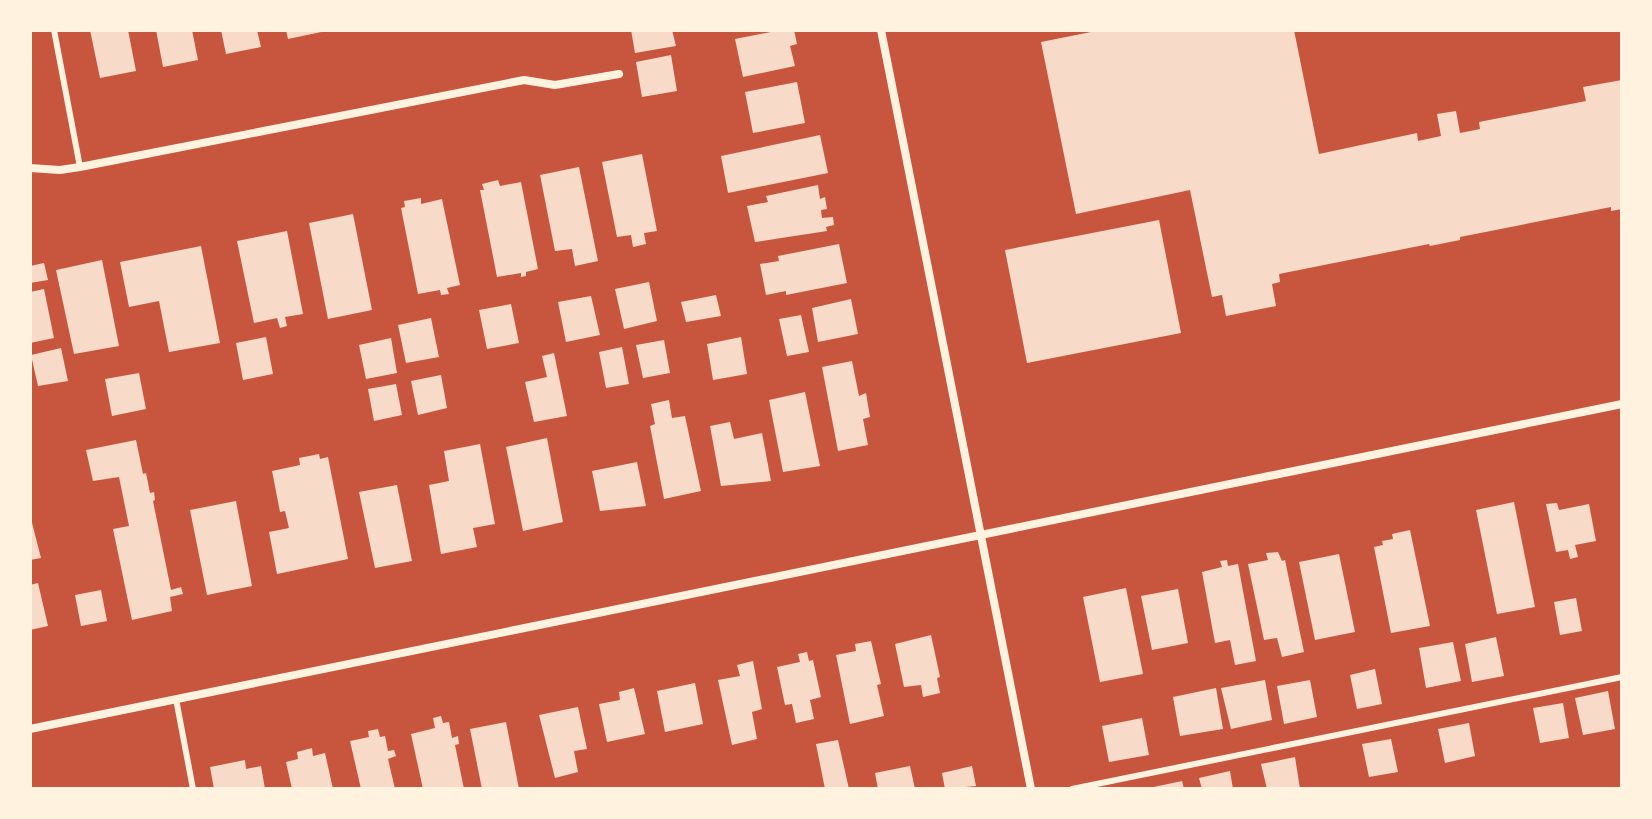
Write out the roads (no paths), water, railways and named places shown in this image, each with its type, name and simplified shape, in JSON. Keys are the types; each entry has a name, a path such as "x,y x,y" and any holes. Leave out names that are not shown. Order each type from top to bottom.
{"street":[{"path":"881,30 1031,789"},
{"path":"30,168 60,170 80,167 524,80 555,85 619,74"},
{"path":"30,729 1622,404"}],"lane":[{"path":"54,30 80,167"},
{"path":"1072,789 1622,677"},
{"path":"176,699 193,789"}]}
